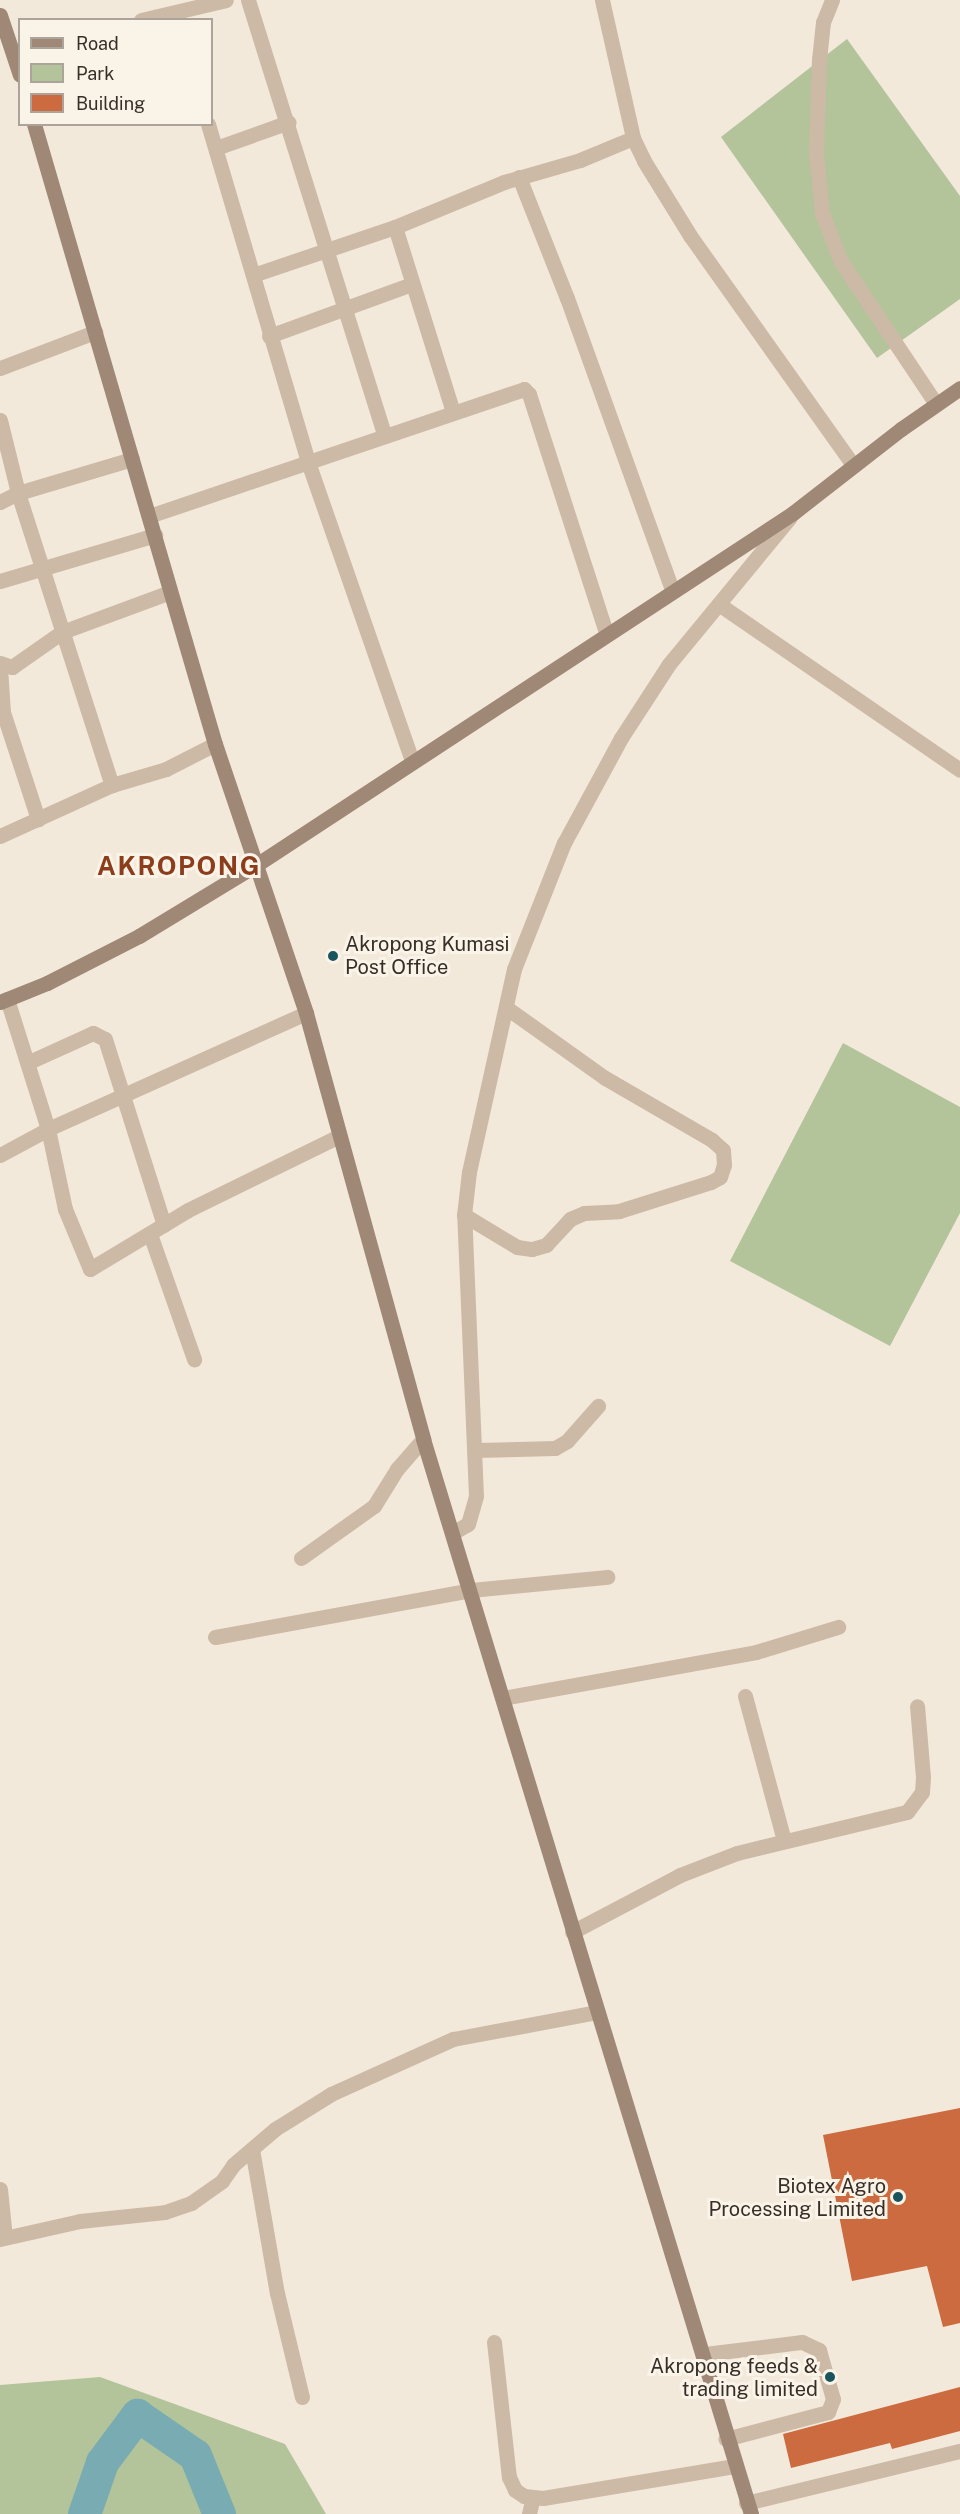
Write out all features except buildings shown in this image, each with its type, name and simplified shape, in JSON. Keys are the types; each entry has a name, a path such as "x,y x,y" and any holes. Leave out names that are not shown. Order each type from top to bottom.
{"street":[{"path":"148,18 226,0"},
{"path":"248,0 330,250 385,436"},
{"path":"602,0 633,138 691,237 853,465"},
{"path":"832,0 823,22 819,59 816,163 822,213 840,260 936,404"},
{"path":"0,15 16,51"},
{"path":"216,148 289,122"},
{"path":"35,126 215,744 306,1013 337,1137 423,1439 454,1532 572,1932 705,2354 725,2439 749,2508 960,2451"},
{"path":"209,126 308,462 412,760"},
{"path":"253,275 395,227 519,177 580,160 633,138"},
{"path":"519,177 567,298 672,589"},
{"path":"395,227 453,412"},
{"path":"269,336 346,306 412,284"},
{"path":"0,368 94,332"},
{"path":"337,1137 164,1225 93,1269 86,1266 65,1209 48,1129 29,1062 3,1000 140,936 256,865 606,632 794,513 853,465 960,388"},
{"path":"149,516 517,389 529,394 606,632"},
{"path":"0,420 18,493 112,785"},
{"path":"0,502 18,493 132,459"},
{"path":"454,1532 468,1524 473,1515 475,1449 464,1215 469,1173 514,969 538,906 588,797 669,664 794,513"},
{"path":"0,581 43,565 155,535"},
{"path":"38,819 3,712 1,665 12,667 62,632 170,592"},
{"path":"720,605 960,770"},
{"path":"0,836 112,785 166,769 215,744"},
{"path":"464,1215 518,1247 532,1249 546,1245 570,1219 584,1213 619,1211 711,1182 720,1177 724,1165 723,1150 712,1140 597,1073 507,1008"},
{"path":"0,1155 48,1129 306,1013"},
{"path":"29,1062 93,1033 105,1039 164,1225"},
{"path":"150,1234 194,1359"},
{"path":"475,1449 555,1448 567,1441 598,1406"},
{"path":"300,1558 374,1506 397,1469 423,1439"},
{"path":"215,1637 471,1590 607,1576"},
{"path":"503,1698 756,1652 838,1628"},
{"path":"745,1696 784,1841"},
{"path":"572,1932 680,1875 737,1853 894,1818 912,1808 922,1792 923,1777 917,1706"},
{"path":"0,2189 3,2238 80,2220 165,2212 207,2194 275,2129 321,2099 453,2039 597,2012"},
{"path":"252,2149 283,2322 302,2397"},
{"path":"494,2342 509,2476 514,2490 533,2497 734,2466"},
{"path":"705,2354 802,2342 819,2350 833,2398 828,2412 725,2439"},
{"path":"529,2514 533,2497"}],"green space":[{"path":"847,39 960,196 960,299 877,358 721,137"},
{"path":"843,1043 960,1107 960,1213 890,1346 730,1261"},
{"path":"100,2377 285,2444 326,2514 0,2514 0,2385"}],"waterway":[{"path":"84,2514 102,2462 137,2415 195,2455 219,2514"}],"place":[{"name":"Akropong Kumasi Post Office","path":"333,956"},
{"name":"Biotex Agro Processing Limited","path":"898,2197"},
{"name":"Akropong feeds & trading limited","path":"830,2377"}],"district":[{"name":"AKROPONG","path":"179,866"}]}
